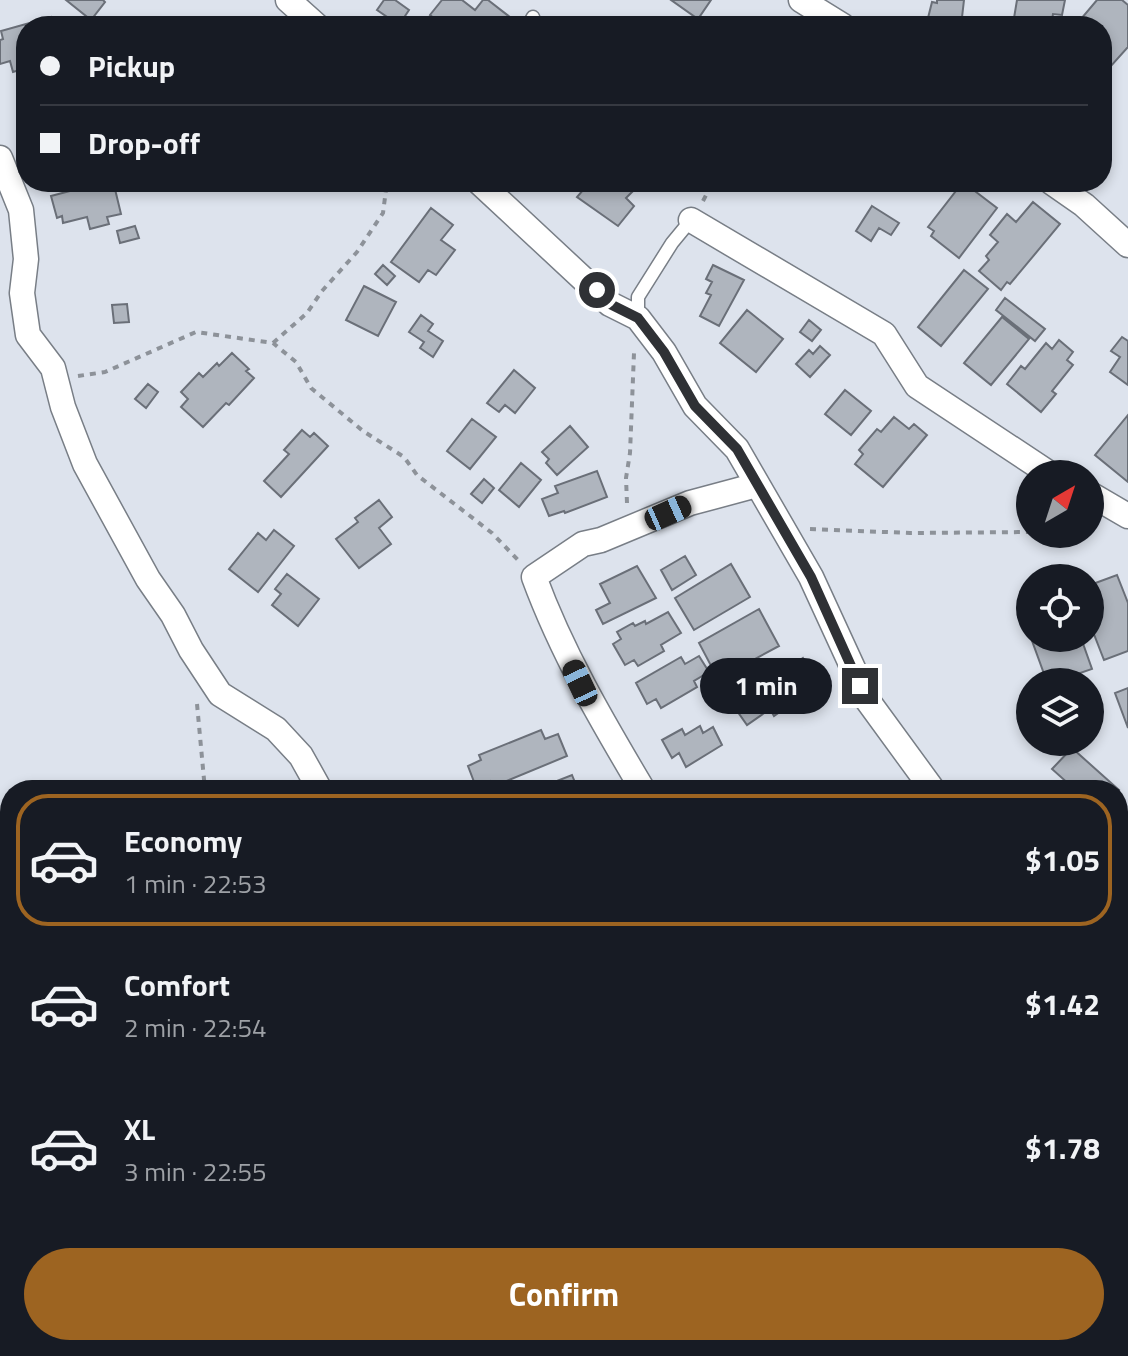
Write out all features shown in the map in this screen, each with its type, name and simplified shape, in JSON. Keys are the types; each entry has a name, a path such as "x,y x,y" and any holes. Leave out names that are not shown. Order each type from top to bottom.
{"street":[{"path":"288,0 306,16"},
{"path":"801,0 827,16"},
{"path":"0,158 21,210 26,259 22,293 28,335 53,368 63,407 85,464 148,579 220,694 276,729 301,756 314,780"},
{"path":"490,192 610,304 638,318 664,352 695,406 737,449 811,577 868,701 926,780"},
{"path":"1065,192 1128,245"},
{"path":"691,220 884,334 917,386 1029,460"},
{"path":"637,780 580,683 550,620 534,577 583,544 628,530 690,503 757,485"},
{"path":"1104,502 1128,516"}],"lane":[{"path":"638,318 638,297 672,243 691,220"}],"path":[{"path":"273,343 307,313 357,252 383,213 386,192"},
{"path":"53,368 79,376 105,372 196,332 273,343 296,362 311,388 363,431 404,457 417,475 492,533 534,577"},
{"path":"628,530 626,478 630,453 632,371"},
{"path":"784,527 910,533 1016,532"},
{"path":"196,693 204,780"}],"building":[{"path":"66,0 105,2 94,16 86,16"},
{"path":"384,0 395,0 409,10 405,16 386,16 377,10"},
{"path":"442,0 462,0 475,10 483,0 488,0 509,16 431,16"},
{"path":"671,0 711,0 700,16 694,16"},
{"path":"937,0 964,0 962,16 928,16 932,2 937,3"},
{"path":"1017,0 1065,0 1062,15 1014,16"},
{"path":"1097,0 1122,0 1128,5 1128,47 1112,65 1112,16 1083,16"},
{"path":"16,27 16,71 13,72 10,61 0,64 1,31"},
{"path":"66,192 116,192 121,214 107,217 109,224 90,229 87,217 63,223 62,216 57,218 51,196"},
{"path":"581,192 632,192 626,198 634,206 618,226 577,197"},
{"path":"955,192 976,192 997,208 959,258 931,236 934,231 928,227"},
{"path":"1033,202 1060,224 1010,284 1007,282 1001,290 979,271 998,242 990,235 1007,214 1016,222"},
{"path":"872,206 899,223 891,235 879,228 871,241 856,231"},
{"path":"431,208 453,225 441,240 455,250 436,275 428,270 419,282 391,262"},
{"path":"135,226 139,238 120,243 117,231"},
{"path":"383,265 395,276 387,285 375,274"},
{"path":"713,265 744,280 719,326 700,316 711,295 706,293 712,282 706,279"},
{"path":"964,270 988,289 941,346 918,327"},
{"path":"364,286 396,302 378,336 346,320"},
{"path":"1005,298 1045,329 1035,341 996,310"},
{"path":"127,304 129,322 114,323 112,305"},
{"path":"747,310 783,339 756,372 720,343"},
{"path":"421,315 433,324 428,331 443,341 433,357 420,348 424,342 409,332"},
{"path":"1002,317 1029,339 991,385 964,363"},
{"path":"809,320 821,330 812,341 800,332"},
{"path":"1122,337 1128,341 1128,385 1110,372 1120,357 1111,351"},
{"path":"1059,340 1073,352 1067,360 1073,365 1052,391 1056,394 1041,412 1007,384 1021,366 1025,369 1046,343 1052,349"},
{"path":"820,346 830,355 810,377 796,364 809,350 813,354"},
{"path":"232,353 254,378 203,427 181,407 188,399 181,392 199,373 203,377"},
{"path":"514,370 535,388 515,413 505,405 499,412 487,403"},
{"path":"148,384 158,392 146,408 135,399"},
{"path":"845,390 871,411 851,435 825,414"},
{"path":"1128,415 1128,482 1095,455"},
{"path":"894,417 909,429 914,424 927,435 883,487 855,464 863,454 859,450 877,429 881,432"},
{"path":"472,419 496,437 470,469 447,451"},
{"path":"570,426 588,447 557,475 546,463 549,459 542,452"},
{"path":"302,430 310,437 314,433 328,446 281,497 264,481 289,454 284,450"},
{"path":"521,463 541,480 519,507 499,490"},
{"path":"597,471 607,497 549,516 542,499 558,493 555,486"},
{"path":"484,479 494,488 482,503 471,494"},
{"path":"379,500 392,517 379,528 391,544 359,568 336,539 358,522 355,518"},
{"path":"274,530 294,546 258,592 229,569 258,533 266,540"},
{"path":"685,556 696,575 672,590 661,570"},
{"path":"731,564 750,597 694,630 675,598"},
{"path":"637,566 656,598 603,624 596,610 610,603 600,584"},
{"path":"287,574 319,599 298,626 272,605 281,594 275,589"},
{"path":"1117,575 1128,603 1128,651 1104,660 1101,652 1104,652 1104,580"},
{"path":"759,609 779,646 718,679 699,643"},
{"path":"668,612 681,633 661,645 664,651 638,666 634,660 625,665 613,644 621,639 617,632 633,623 635,626 645,621 646,624"},
{"path":"1036,652 1086,652 1092,668 1042,668"},
{"path":"699,656 709,672 694,681 697,687 661,708 656,699 647,704 636,683 681,657 685,664"},
{"path":"803,658 816,676 804,685 808,692 774,716 770,709 747,725 728,698 777,665 782,673"},
{"path":"1128,688 1128,728 1115,693"},
{"path":"700,726 703,733 713,727 722,745 686,767 679,753 672,758 662,740 682,729 685,735"},
{"path":"541,730 545,739 558,734 567,756 509,780 473,780 468,766 481,760 479,755"},
{"path":"1064,756 1081,756 1108,780 1064,780 1052,769"}],"route":[{"path":"597,290 610,304 638,318 664,352 695,406 737,449 811,577 860,686"}]}
